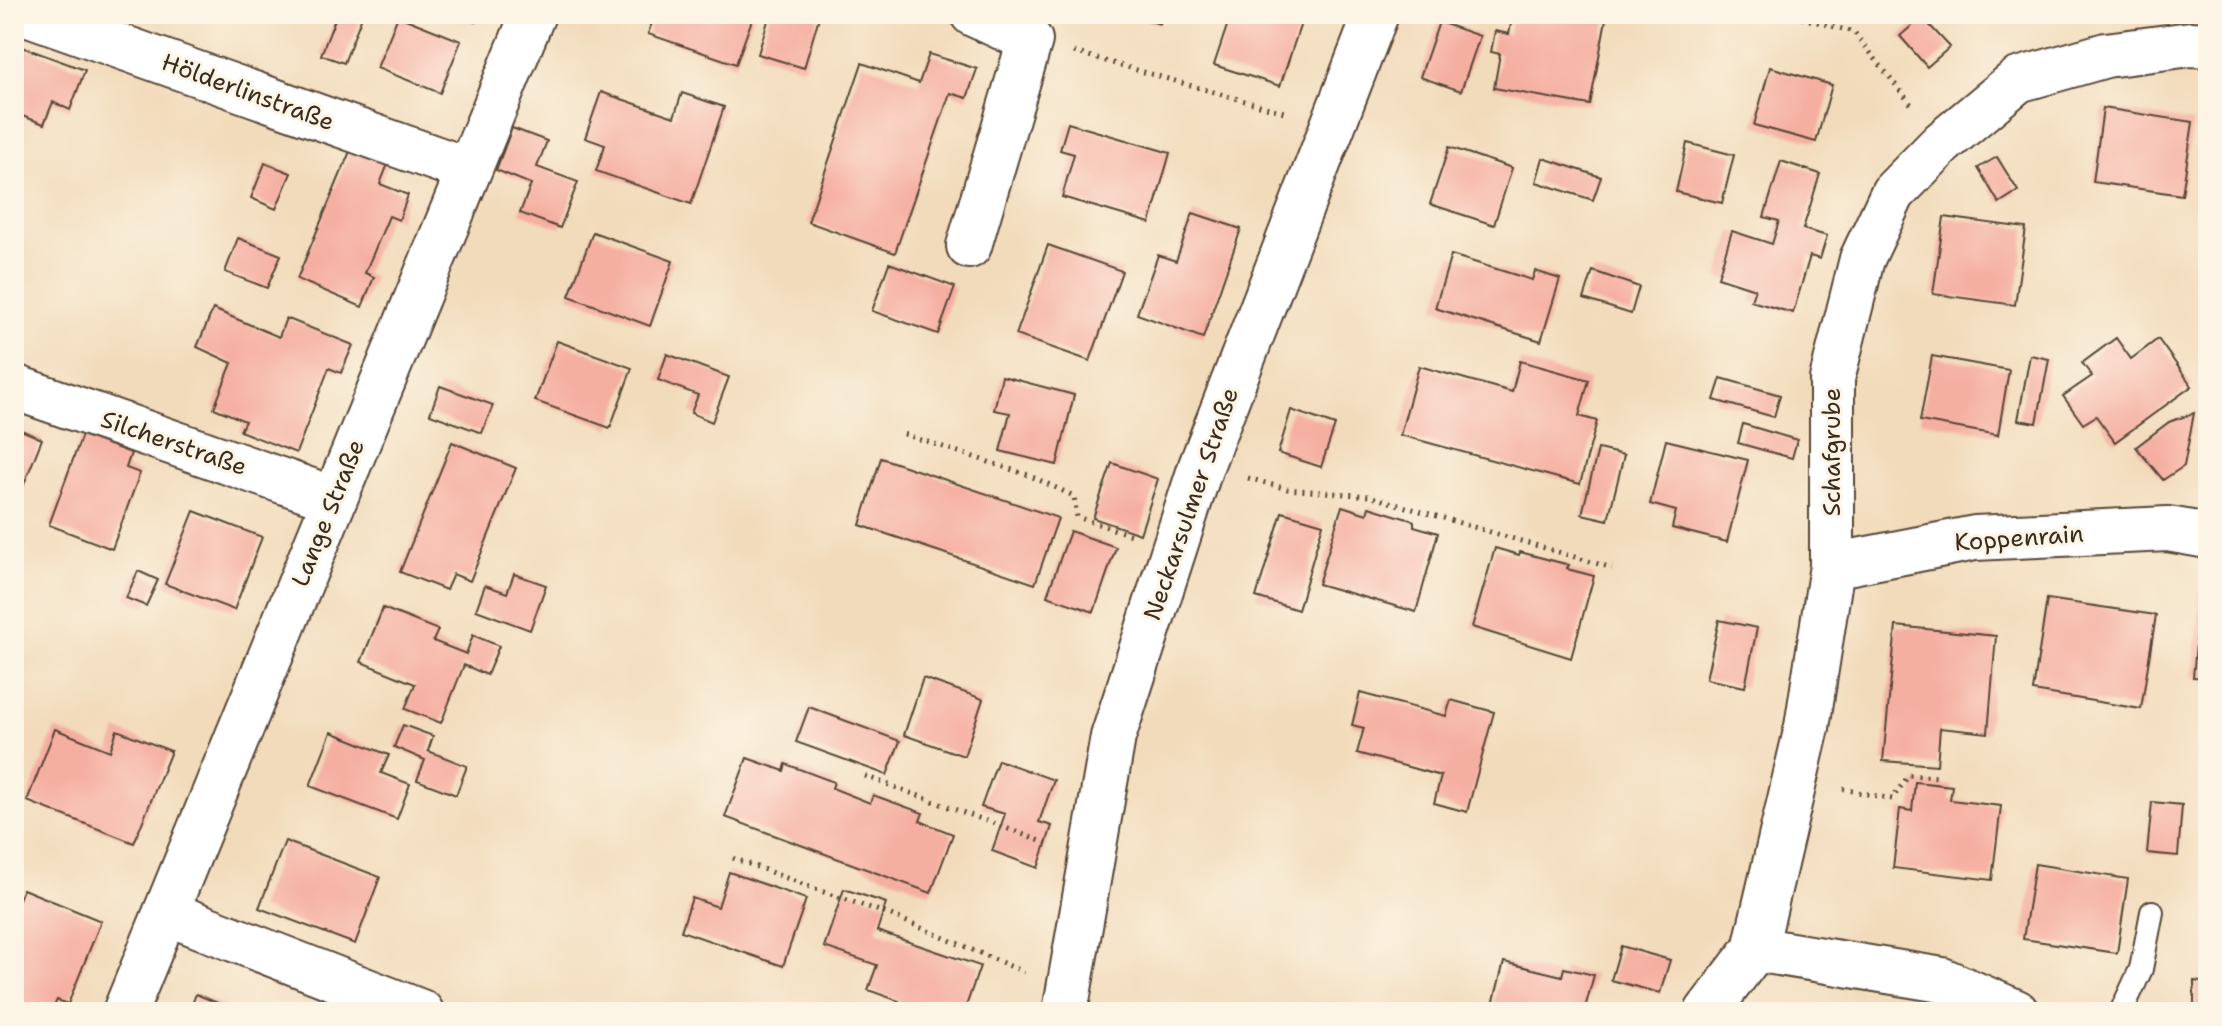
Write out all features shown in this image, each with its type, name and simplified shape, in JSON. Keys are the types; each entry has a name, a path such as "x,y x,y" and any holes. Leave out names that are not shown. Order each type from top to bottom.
{"street":[{"name":"Hölderlinstraße","path":"29,14 468,170"},
{"name":"Lange Straße","path":"125,1012 533,14"},
{"path":"969,246 1030,40 973,14"},
{"name":"Neckarsulmer Straße","path":"1067,1002 1113,737 1201,466 1376,14"},
{"name":"Schafgrube","path":"1707,1012 1755,949 1807,727 1832,566 1832,379 1862,259 1893,193 1942,143 2018,80 2106,55 2191,44 2208,45"},
{"name":"Silcherstraße","path":"14,387 334,499"},
{"name":"Koppenrain","path":"1832,566 1975,538 2168,529 2208,536"},
{"path":"167,913 421,1012"},
{"path":"1755,949 1942,980 2016,1012"}],"lane":[{"path":"2121,1012 2141,969 2152,912"}],"path":[{"path":"1786,14 1854,32 1942,143"},
{"path":"1030,40 1333,125"},
{"path":"904,434 1028,475 1074,496 1077,517 1174,548"},
{"path":"1201,466 1287,489 1369,496 1612,568"},
{"path":"1795,779 1892,799 1909,775 1941,777"},
{"path":"865,776 1092,860"},
{"path":"733,858 891,915 1067,1002"}],"building":[{"path":"337,14 362,16 344,63 321,55"},
{"path":"453,14 478,14 475,22"},
{"path":"655,14 754,14 736,64 648,34"},
{"path":"770,14 820,14 804,68 758,54"},
{"path":"1126,14 1163,14 1160,24"},
{"path":"1231,14 1304,14 1280,86 1214,65"},
{"path":"1513,14 1607,14 1590,105 1494,88 1500,54 1491,52 1495,31 1509,34"},
{"path":"398,16 461,41 440,93 377,68"},
{"path":"1922,17 1950,47 1927,67 1900,36"},
{"path":"1439,22 1480,36 1461,91 1420,77"},
{"path":"14,44 85,70 70,110 53,102 44,124 14,113"},
{"path":"929,54 977,69 967,98 950,93 895,253 808,222 862,63 919,83"},
{"path":"1770,67 1832,85 1816,142 1754,125"},
{"path":"601,92 674,117 682,93 724,107 691,204 596,171 605,145 585,138"},
{"path":"2103,108 2193,122 2182,195 2093,182"},
{"path":"1068,123 1170,153 1150,223 1062,197 1074,154 1060,150"},
{"path":"512,128 547,141 537,167 578,182 560,228 520,213 531,184 496,170"},
{"path":"2208,131 2208,151 2203,150"},
{"path":"1687,143 1734,155 1722,203 1676,192"},
{"path":"353,144 390,159 380,184 408,195 399,220 389,216 365,273 374,277 362,307 297,279"},
{"path":"1449,147 1512,168 1494,225 1430,204"},
{"path":"1997,157 2018,191 1999,203 1978,168"},
{"path":"1543,158 1601,177 1593,200 1536,182"},
{"path":"1781,161 1820,174 1803,229 1827,236 1820,259 1810,256 1793,313 1751,301 1755,289 1718,277 1732,231 1772,244 1779,221 1764,217"},
{"path":"265,163 291,173 276,209 251,198"},
{"path":"1193,213 1241,229 1203,338 1137,314 1158,255 1176,261"},
{"path":"1944,217 2026,228 2015,305 1933,294"},
{"path":"593,232 673,261 650,326 569,296"},
{"path":"238,238 281,255 267,288 225,272"},
{"path":"1048,245 1122,271 1090,361 1016,335"},
{"path":"1451,255 1532,280 1535,271 1560,279 1541,341 1435,308"},
{"path":"889,263 955,287 938,334 872,311"},
{"path":"1593,271 1639,287 1631,314 1584,299"},
{"path":"213,309 279,337 286,318 353,345 341,373 329,368 296,453 240,431 245,421 214,408 232,363 197,347"},
{"path":"2116,338 2131,359 2158,339 2192,386 2115,442 2096,416 2083,424 2063,396 2092,376 2082,363"},
{"path":"557,341 632,368 610,428 535,401"},
{"path":"667,354 729,377 712,422 691,413 698,395 658,380"},
{"path":"2030,355 2049,359 2037,423 2018,420"},
{"path":"1932,356 2009,370 1998,435 1920,421"},
{"path":"1520,361 1589,380 1579,416 1597,421 1580,484 1400,435 1419,366 1512,392"},
{"path":"1002,376 1074,395 1057,465 1000,451 1010,413 994,410"},
{"path":"1721,378 1780,395 1774,417 1714,400"},
{"path":"440,386 493,405 482,433 430,414"},
{"path":"1291,410 1335,425 1321,467 1278,453"},
{"path":"2194,413 2184,466 2163,480 2136,447 2169,422"},
{"path":"1743,424 1797,440 1792,458 1738,443"},
{"path":"14,427 42,439 14,509"},
{"path":"82,435 131,453 126,468 140,473 112,549 49,525"},
{"path":"1666,440 1748,460 1727,542 1672,528 1676,511 1650,504"},
{"path":"452,442 516,468 470,581 453,574 446,590 400,572"},
{"path":"1598,449 1624,455 1608,520 1582,514"},
{"path":"881,458 1058,518 1035,584 860,525"},
{"path":"1112,463 1158,479 1140,534 1093,518"},
{"path":"1342,506 1367,514 1369,507 1414,521 1414,526 1438,533 1416,612 1318,584"},
{"path":"194,511 262,537 234,610 165,584"},
{"path":"1282,512 1323,524 1298,610 1256,597"},
{"path":"1070,531 1116,547 1094,612 1047,596"},
{"path":"1495,548 1569,565 1567,569 1594,576 1571,658 1472,627"},
{"path":"138,571 158,580 146,606 126,598"},
{"path":"514,574 546,585 530,630 476,610 485,585 507,593"},
{"path":"2201,591 2208,592 2208,678 2193,677"},
{"path":"2047,599 2156,615 2141,709 2033,691"},
{"path":"383,608 438,630 433,641 466,654 473,635 499,646 487,675 464,665 441,723 405,709 415,684 361,662"},
{"path":"1719,620 1757,628 1745,687 1706,679"},
{"path":"1896,626 1996,636 1988,733 1940,728 1937,765 1883,761"},
{"path":"923,678 983,699 964,756 904,735"},
{"path":"1360,693 1446,716 1451,700 1494,712 1467,812 1434,803 1441,776 1357,753 1364,728 1352,725"},
{"path":"809,707 900,741 887,775 796,742"},
{"path":"403,725 433,736 428,751 467,766 456,795 417,780 425,760 394,747"},
{"path":"55,729 110,751 117,730 171,751 134,843 27,801"},
{"path":"331,732 389,755 381,773 410,784 397,819 310,786"},
{"path":"747,758 784,771 786,764 834,782 832,788 870,803 873,795 923,813 920,821 953,834 931,893 725,817"},
{"path":"998,760 1054,780 1039,822 1052,826 1038,868 992,851 1005,814 981,807"},
{"path":"1915,782 1952,786 1950,800 2001,806 1992,880 1893,868 1900,809 1912,811"},
{"path":"2152,802 2182,805 2178,856 2147,853"},
{"path":"285,841 380,877 355,944 259,908"},
{"path":"2035,864 2128,879 2117,953 2023,939"},
{"path":"729,872 806,899 783,966 681,931 692,898 718,907"},
{"path":"23,889 101,921 68,1004 57,1000 51,1012 14,1012 14,912"},
{"path":"844,889 886,903 877,931 980,966 964,1012 895,1012 899,1001 868,990 877,965 824,947"},
{"path":"1621,946 1670,960 1660,993 1611,980"},
{"path":"1504,962 1562,976 1564,968 1594,975 1584,1012 1491,1012"},
{"path":"2194,981 2208,983 2208,1012 2194,1012"},
{"path":"196,994 239,1012 189,1012"},
{"path":"266,1006 282,1012 263,1012"}]}
